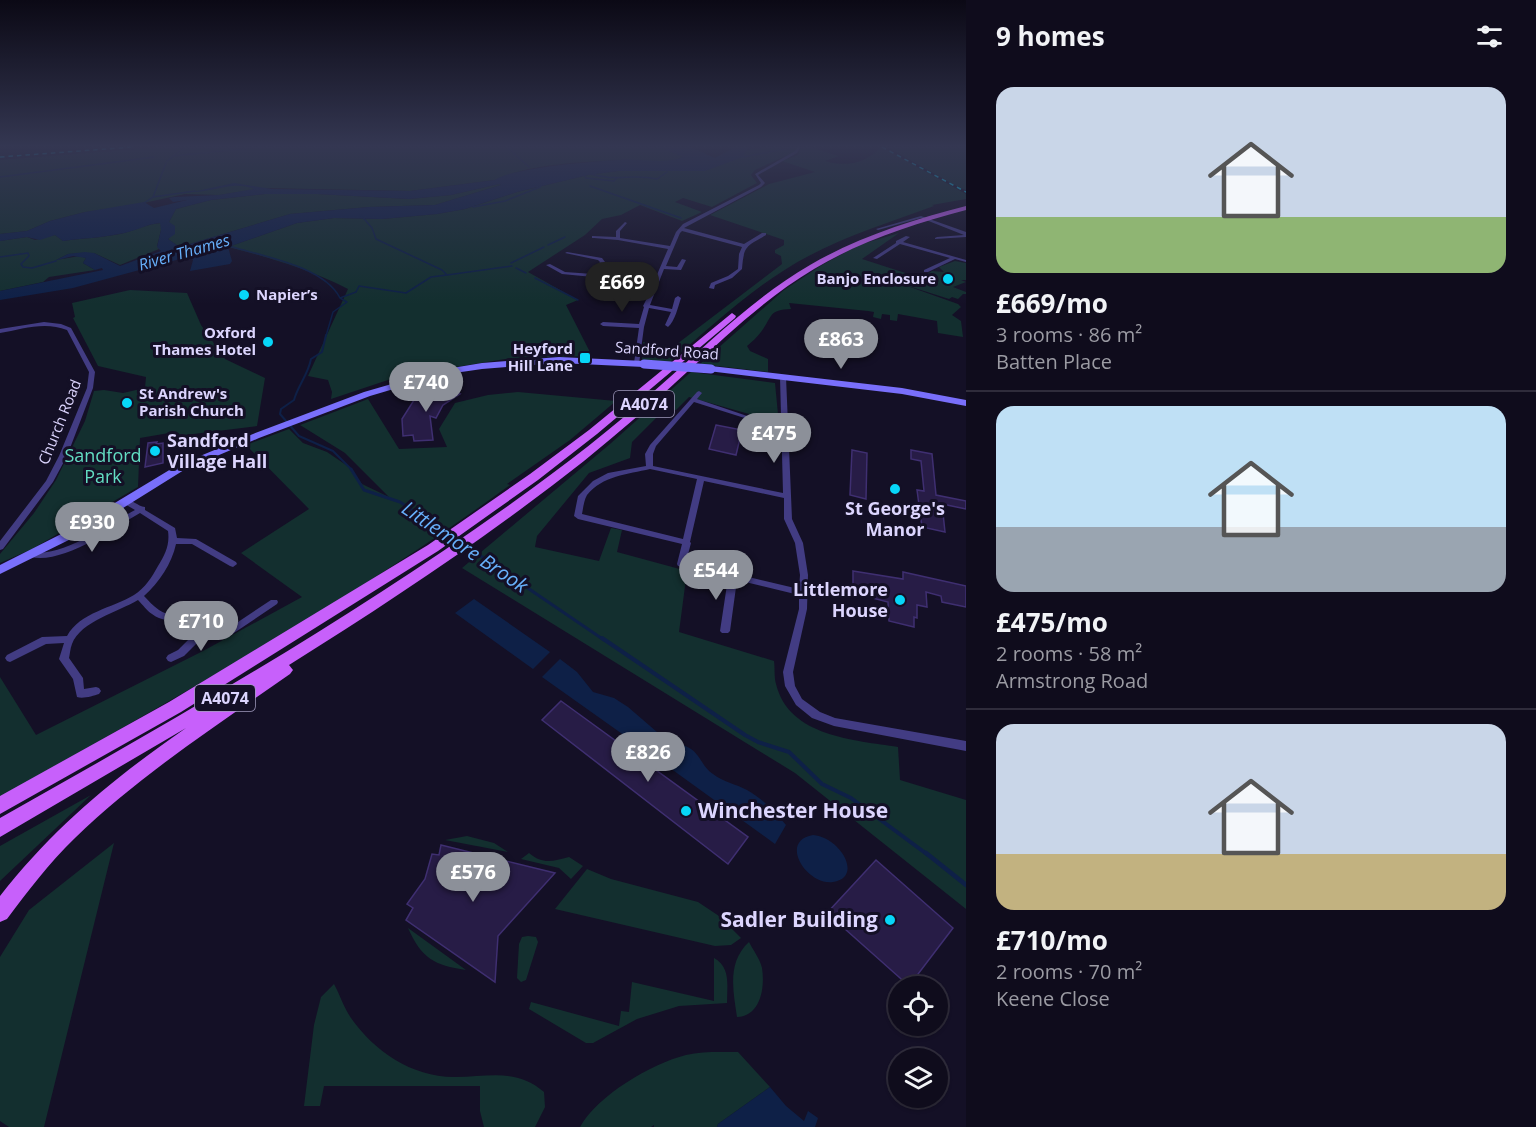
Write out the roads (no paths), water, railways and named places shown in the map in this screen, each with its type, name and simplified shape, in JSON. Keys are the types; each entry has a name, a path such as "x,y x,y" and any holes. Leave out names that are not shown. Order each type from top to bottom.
{"main road":[{"name":"A4074","path":"0,806 175,707 438,552 475,536 602,440 773,293 810,268 841,251 966,203"},
{"name":"A4074","path":"0,828 194,717 356,616 438,552 464,527 593,432 761,291 800,265 878,228 922,218 939,218 966,208"},
{"path":"0,912 23,882 68,832 148,764 303,658 356,616"}],"street":[{"path":"641,364 640,326 650,293 681,229 735,200"},
{"path":"922,218 966,235"},
{"path":"939,218 945,226"},
{"path":"618,239 618,231 625,223"},
{"path":"681,229 746,246"},
{"path":"712,288 713,284 740,269 741,254 746,246 764,234"},
{"path":"937,238 966,235"},
{"path":"594,237 672,248"},
{"path":"875,258 908,237"},
{"path":"898,242 966,261"},
{"path":"567,253 600,259 603,262 595,276 596,281 607,287 650,293"},
{"path":"926,271 954,258"},
{"path":"662,267 680,269 684,260"},
{"path":"548,265 564,273 595,276"},
{"path":"668,325 678,298"},
{"path":"646,306 674,311"},
{"name":"Church Road","path":"0,331 45,324 63,326 69,329 92,374 88,395 63,456 26,515 0,547"},
{"path":"603,324 640,326"},
{"name":"Sandford Road","path":"0,570 34,555 180,468 367,394 440,373 482,366 559,360 641,364 711,369 902,391 966,403"},
{"path":"783,377 788,519 799,543 804,575 804,609 788,672 790,686 799,702 816,715 834,722 966,746"},
{"path":"650,467 649,454 653,445 699,393"},
{"path":"693,399 756,420"},
{"path":"687,543 578,516 582,496 596,483 611,475 650,467 786,496"},
{"path":"700,478 681,564 804,593"},
{"path":"96,691 80,694 78,678 64,659 67,639 85,622 139,596 156,578 174,541 172,530 126,501"},
{"path":"34,555 71,549 142,509"},
{"path":"174,541 193,541 233,564"},
{"path":"725,630 733,576"},
{"path":"139,596 157,613 181,618 189,625 195,639"},
{"path":"171,658 182,653 195,639 225,635 274,602"},
{"path":"10,658 45,640 67,639"}],"water":[{"name":"River Thames","path":"171,200 215,200 176,209 169,222 175,226 175,234 168,239 178,246 183,246 290,214 369,207 435,205 453,200 494,200 465,209 437,214 382,219 334,218 297,223 228,247 232,261 230,264 190,271 193,260 191,256 73,288 0,300 0,291 103,270 102,268 95,270 83,263 86,258 73,256 54,261 68,254 94,253 120,266 161,251 157,247 161,230 160,223 124,233 63,241 55,235 40,240 27,237 0,241 0,234 27,231 50,221 85,212 144,202 154,208 187,200 173,202"},
{"path":"474,599 550,652 533,669 455,613"},
{"path":"560,659 577,672 593,692 614,698 657,732 642,748 542,677"},
{"path":"668,734 691,749 713,774 747,790 773,811 786,825 775,844 652,755"},
{"path":"813,835 832,842 845,857 847,873 842,879 833,882 823,881 814,877 800,862 797,854 798,845 803,839"},
{"path":"770,1087 786,1106 804,1121 808,1111 818,1118 815,1127 717,1127 718,1124"}],"waterway":[{"path":"144,203 149,200"},
{"path":"473,207 509,200"},
{"path":"629,200 681,218"},
{"name":"Littlemore Brook","path":"360,214 372,228 376,239 442,270 447,275"},
{"path":"548,245 565,237"},
{"name":"River Thames","path":"229,246 274,258 306,270 332,287 340,298"},
{"path":"511,263 544,247"},
{"path":"0,257 28,253 29,256 21,264 23,267 32,268 56,261"},
{"path":"447,275 512,266"},
{"path":"516,268 526,273"},
{"name":"Littlemore Brook","path":"340,298 356,292 359,286 406,293 431,277 447,275"},
{"path":"535,278 578,300"},
{"name":"Littlemore Brook","path":"326,336 333,312 347,302 340,298"},
{"name":"Littlemore Brook","path":"326,335 322,352 311,359 294,400 281,409 280,414 299,436 333,451 351,469"},
{"name":"Littlemore Brook","path":"351,469 364,490 400,502 448,534"},
{"name":"Littlemore Brook","path":"466,546 604,640"},
{"name":"Littlemore Brook","path":"602,638 745,735 758,742 789,752 822,784 851,798 928,855"},
{"name":"Littlemore Brook","path":"926,853 966,885"}],"place":[{"name":"Banjo Enclosure","path":"948,279"},
{"name":"Napier’s","path":"244,295"},
{"name":"Oxford Thames Hotel","path":"268,342"},
{"name":"Heyford Hill Lane","path":"585,358"},
{"name":"St Andrew's Parish Church","path":"127,403"},
{"name":"Sandford Village Hall","path":"155,451"},
{"name":"St George's Manor","path":"895,489"},
{"name":"Littlemore House","path":"900,600"},
{"name":"Winchester House","path":"686,811"},
{"name":"Sadler Building","path":"890,920"}],"park label":[{"name":"Sandford Park","path":"103,466"}]}
